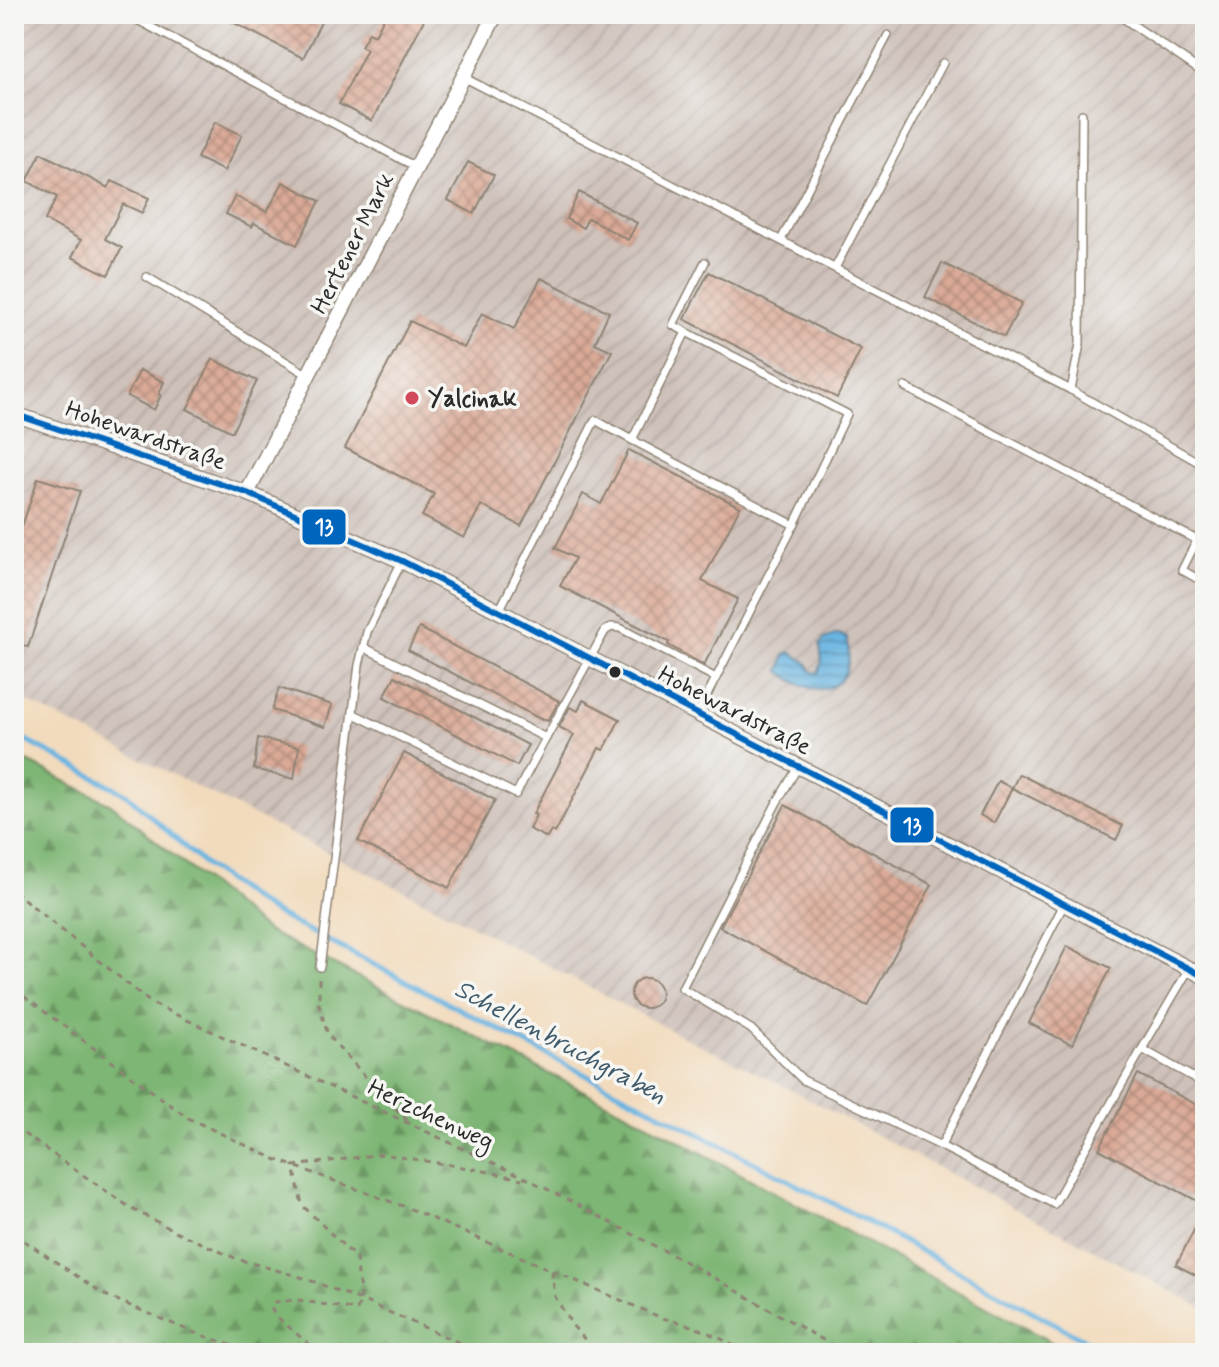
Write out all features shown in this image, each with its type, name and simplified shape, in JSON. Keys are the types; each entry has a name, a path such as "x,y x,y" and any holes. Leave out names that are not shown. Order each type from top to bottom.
{"street":[{"name":"Hertener Mark","path":"247,493 496,14"},
{"name":"Hohewardstraße","path":"14,414 39,429 247,493 402,561 1205,977"}],"lane":[{"path":"126,14 416,167"},
{"path":"1117,14 1205,74"},
{"path":"781,240 888,35"},
{"path":"835,268 943,63"},
{"path":"463,77 1071,390 1205,466"},
{"path":"1071,390 1080,344 1082,114"},
{"path":"697,715 847,414 673,325 705,262"},
{"path":"147,277 308,375"},
{"path":"632,440 686,332"},
{"path":"905,387 1197,540 1182,570 1205,583"},
{"path":"499,611 595,420 794,525"},
{"path":"320,967 359,665 367,632 402,561"},
{"path":"354,714 516,794 605,631 611,627 620,628 716,678"},
{"path":"363,647 546,738"},
{"path":"798,767 682,988 751,1029 803,1080 1054,1204 1189,969"},
{"path":"941,1146 1064,904"},
{"path":"1142,1049 1205,1084"}],"path":[{"name":"Herzchenweg","path":"14,891 151,1003 530,1180 697,1268 846,1353"},
{"path":"320,967 319,1005 328,1035 412,1125"},
{"path":"14,989 188,1118 275,1159 408,1208 662,1318 682,1322 729,1342 745,1353"},
{"path":"14,1127 132,1209 181,1234 237,1259 304,1278 361,1300 483,1353"},
{"path":"294,1166 382,1154 530,1180"},
{"path":"294,1166 302,1205 356,1258 361,1300 357,1310 298,1300 275,1302 271,1308 319,1353"},
{"path":"14,1234 105,1295 190,1331 254,1353"},
{"path":"552,1271 555,1297 572,1325 597,1353"},
{"path":"14,1342 31,1353"}],"shaded area":[{"path":"14,14 1205,14 1205,1309 780,1084 14,695"}],"green space":[{"path":"14,755 111,804 265,930 643,1121 1071,1353 14,1353"}],"water":[{"path":"838,634 847,638 849,658 843,676 836,684 828,688 809,687 780,671 786,653 791,652 807,663 811,671 818,673 822,661 820,645 824,639"}],"building":[{"path":"217,14 325,14 303,58"},
{"path":"386,14 427,14 372,121 339,104 367,49 361,46 369,32 375,35"},
{"path":"215,122 242,135 224,171 197,158"},
{"path":"41,153 108,188 112,181 149,198 142,213 123,204 105,239 122,248 108,275 72,257 81,240 45,220 57,197 27,181"},
{"path":"468,162 494,175 474,214 448,200"},
{"path":"283,182 320,201 297,245 254,223 252,227 226,214 235,196 267,212"},
{"path":"579,192 637,223 628,240 588,218 583,228 566,219"},
{"path":"942,263 1022,303 1004,337 925,297"},
{"path":"709,272 861,349 837,398 684,319"},
{"path":"541,278 609,312 595,343 612,351 521,526 481,505 464,538 422,516 434,494 345,448 410,321 464,348 482,313 514,329"},
{"path":"213,359 257,381 232,432 187,409"},
{"path":"140,370 164,382 154,410 127,396"},
{"path":"629,450 740,507 702,581 738,599 704,665 668,645 669,642 560,586 575,558 555,548 583,494 601,504"},
{"path":"38,478 80,491 28,647 14,642 14,551"},
{"path":"419,628 559,701 548,721 408,650"},
{"path":"395,676 528,745 517,766 384,697"},
{"path":"279,688 332,705 325,727 272,710"},
{"path":"583,700 620,719 604,750 599,748 555,833 551,831 547,838 529,829 536,815 533,814 574,735 559,727 570,707 578,711"},
{"path":"258,738 299,747 294,779 254,769"},
{"path":"404,753 495,800 449,888 358,841"},
{"path":"1019,774 1123,826 1116,840 1012,788"},
{"path":"998,781 1012,788 994,823 980,815"},
{"path":"785,805 932,885 867,1006 720,927"},
{"path":"1067,946 1111,968 1072,1045 1029,1023"},
{"path":"646,978 657,982 661,993 657,1004 646,1008 635,1004 631,993 635,982"},
{"path":"1138,1074 1205,1109 1205,1205 1099,1149"},
{"path":"1205,1209 1205,1280 1176,1265"}],"waterway":[{"name":"Schellenbruchgraben","path":"14,734 126,794 206,866 267,909 838,1206 1109,1353"}],"transit line":[{"name":"13","path":"14,414 247,493 402,561 1205,977"}],"place":[{"name":"Yalcinak","path":"412,398"}]}
